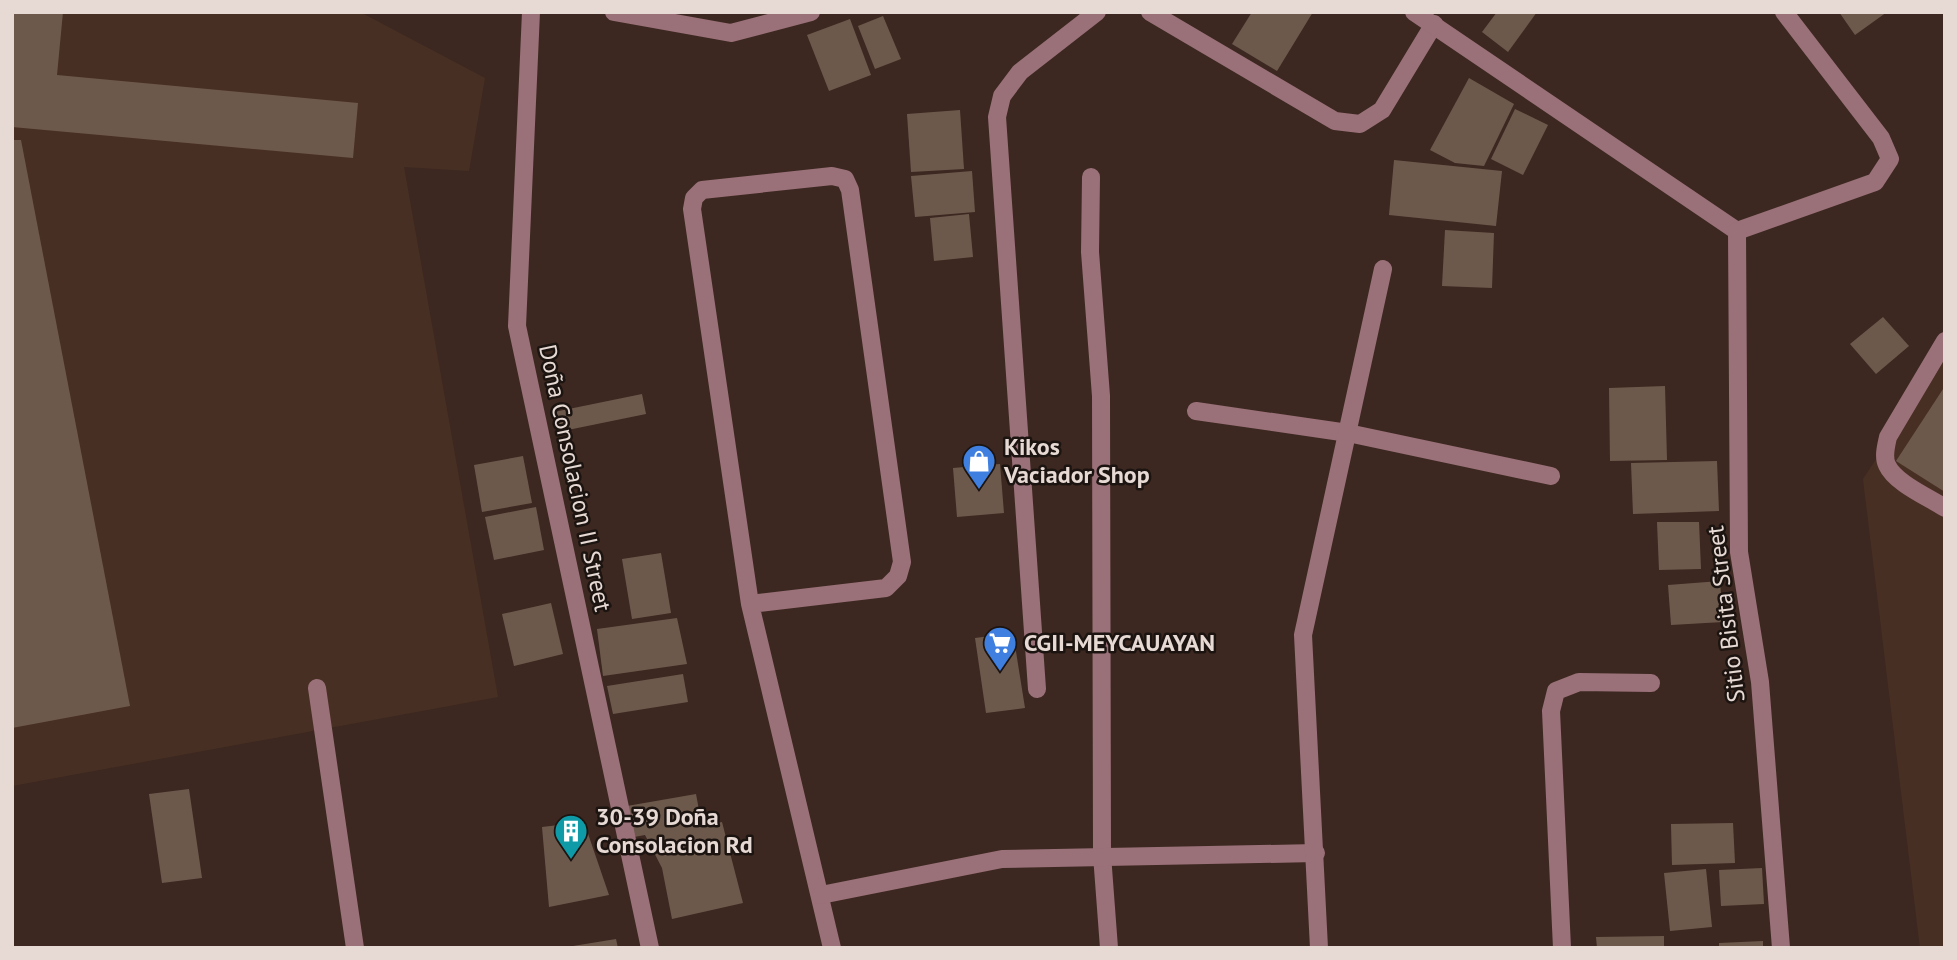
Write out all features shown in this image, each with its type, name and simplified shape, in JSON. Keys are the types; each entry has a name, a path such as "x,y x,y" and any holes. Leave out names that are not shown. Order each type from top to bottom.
{"street":[{"name":"Doña Consolacion II Street","path":"531,12 517,326 650,948"},
{"path":"614,12 731,33 811,12"},
{"path":"1037,689 997,117 1002,96 1020,72 1097,12"},
{"path":"1150,12 1335,121 1360,124 1382,110 1434,24"},
{"path":"1414,12 1737,231 1875,182 1890,159 1881,138 1784,12"},
{"path":"750,604 886,587 898,576 902,562 850,190 845,179 832,176 702,190 694,198 692,209 750,604 832,948"},
{"path":"1091,177 1090,253 1101,396 1102,855 1109,948"},
{"name":"Sitio Bisita Street","path":"1737,231 1739,552 1760,682 1781,948"},
{"path":"1319,948 1303,635 1383,268"},
{"path":"1945,341 1888,437 1885,452 1886,464 1895,475 1945,508"},
{"path":"1196,411 1348,433 1551,476"},
{"path":"1562,948 1551,711 1556,691 1579,682 1651,683"},
{"path":"317,688 355,948"},
{"path":"821,895 1002,859 1316,853"}],"shaded area":[{"path":"12,12 360,12 485,78 469,171 404,167 498,697 12,786"},
{"path":"1945,356 1945,948 1920,948 1863,479"}],"building":[{"path":"12,12 63,12 57,75 358,103 353,158 12,127"},
{"path":"1252,12 1313,12 1277,71 1232,44"},
{"path":"1497,12 1537,12 1508,52 1482,32"},
{"path":"1839,12 1887,12 1855,35"},
{"path":"883,16 901,59 875,69 858,26"},
{"path":"850,19 871,75 829,91 807,35"},
{"path":"1469,78 1514,104 1484,166 1455,163 1430,150"},
{"path":"1515,109 1548,125 1523,175 1491,159"},
{"path":"960,110 964,169 911,172 907,114"},
{"path":"12,140 21,140 130,706 12,728"},
{"path":"1394,160 1502,171 1496,226 1389,215"},
{"path":"972,171 975,212 915,217 911,176"},
{"path":"969,214 973,257 934,261 930,218"},
{"path":"1445,230 1494,233 1492,288 1442,286"},
{"path":"1883,317 1909,346 1876,374 1850,344"},
{"path":"1665,386 1667,460 1610,461 1609,388"},
{"path":"1945,386 1945,492 1896,461"},
{"path":"642,394 646,414 558,432 554,412"},
{"path":"523,456 532,503 482,512 474,465"},
{"path":"1717,461 1719,511 1633,514 1631,463"},
{"name":"Kikos Vaciador Shop","path":"1000,464 1004,513 957,517 953,468"},
{"path":"536,507 544,550 494,560 485,517"},
{"path":"1657,522 1699,522 1701,569 1659,570"},
{"path":"661,553 671,613 632,619 622,559"},
{"path":"1720,581 1723,622 1671,625 1668,585"},
{"path":"551,603 563,654 514,666 502,614"},
{"path":"677,618 687,664 603,676 597,629"},
{"name":"CGII-MEYCAUAYAN","path":"1013,633 1025,708 986,713 975,638"},
{"path":"683,674 688,702 613,714 607,686"},
{"path":"189,789 202,878 162,883 149,794"},
{"path":"696,794 702,826 722,822 743,903 672,919 662,868 645,835 634,837 627,806"},
{"name":"30-39 Doña Consolacion Rd","path":"584,822 609,895 549,907 542,827"},
{"path":"1733,823 1735,863 1672,865 1671,824"},
{"path":"1762,868 1764,904 1721,906 1719,870"},
{"path":"1706,869 1712,927 1670,931 1664,873"},
{"path":"1664,936 1664,948 1597,948 1596,937"},
{"path":"616,939 618,948 573,946"},
{"path":"1763,941 1763,948 1719,948 1719,943"}],"place":[{"name":"Kikos Vaciador Shop","path":"979,491"},
{"name":"CGII-MEYCAUAYAN","path":"1000,673"},
{"name":"30-39 Doña Consolacion Rd","path":"571,861"}]}
